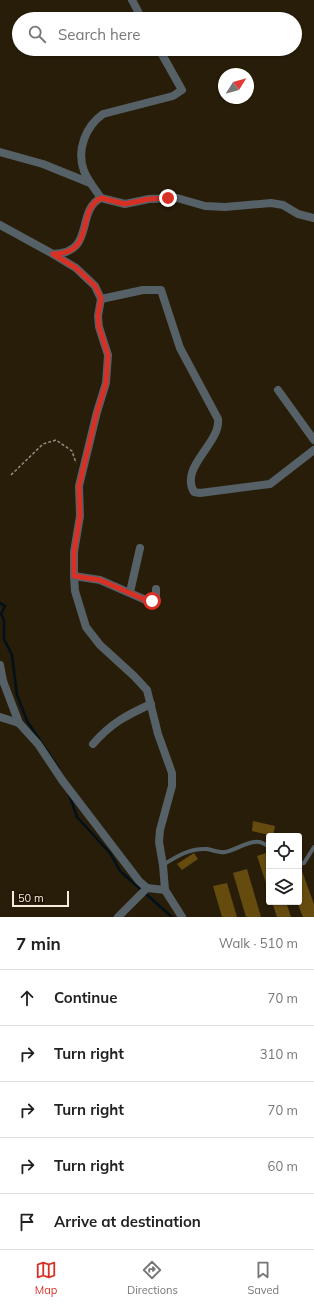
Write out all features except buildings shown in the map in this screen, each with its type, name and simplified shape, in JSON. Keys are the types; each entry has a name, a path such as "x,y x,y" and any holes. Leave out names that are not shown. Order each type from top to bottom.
{"street":[{"path":"132,0 138,12"},
{"path":"101,198 90,183 84,170 82,150 84,139 94,120 103,114 173,96 182,90 163,56"},
{"path":"0,152 43,164 90,183"},
{"path":"53,254 63,254 76,245 82,236 88,209 95,200 101,198 125,204 149,199 177,198 204,206 225,207 271,203 283,205 298,214 314,218"},
{"path":"0,225 53,254 85,275 95,286 101,298 98,316 99,327 108,355 108,373 79,486 80,516 74,552 74,576 80,609 86,627 100,645 147,690 172,773 172,786 160,830 159,842 164,865 165,890 182,917"},
{"path":"101,298 143,290 161,290 180,348 218,419 216,430 194,469 191,487 194,492 205,493 270,484 314,450"},
{"path":"278,390 314,440"},
{"path":"130,592 140,548"},
{"path":"74,576 100,580 148,601 152,601 156,596 156,589"},
{"path":"0,665 3,681 19,723 38,744 62,780 139,881 148,888 165,890"},
{"path":"93,744 106,728 125,716 151,704"},
{"path":"0,717 19,723"},
{"path":"118,917 148,888"}],"lane":[{"path":"164,865 182,854 198,848 223,853 249,842 257,841 266,845"},
{"path":"302,863 304,863 314,847"}],"path":[{"path":"11,475 44,444 56,440 72,451 76,464"}],"waterway":[{"path":"0,603 5,606 1,614 4,620 4,639 12,655 17,695 27,721 59,769"},
{"path":"69,794 77,817 110,853 120,871 172,917"}],"route":[{"path":"152,601 148,601 100,580 74,576 74,552 80,516 79,486 97,412 106,383 108,373 108,355 99,327 98,316 101,298 95,286 76,268 53,254 63,254 76,245 82,236 87,222 88,209 95,200 107,198 125,204 149,199 168,198"}]}
